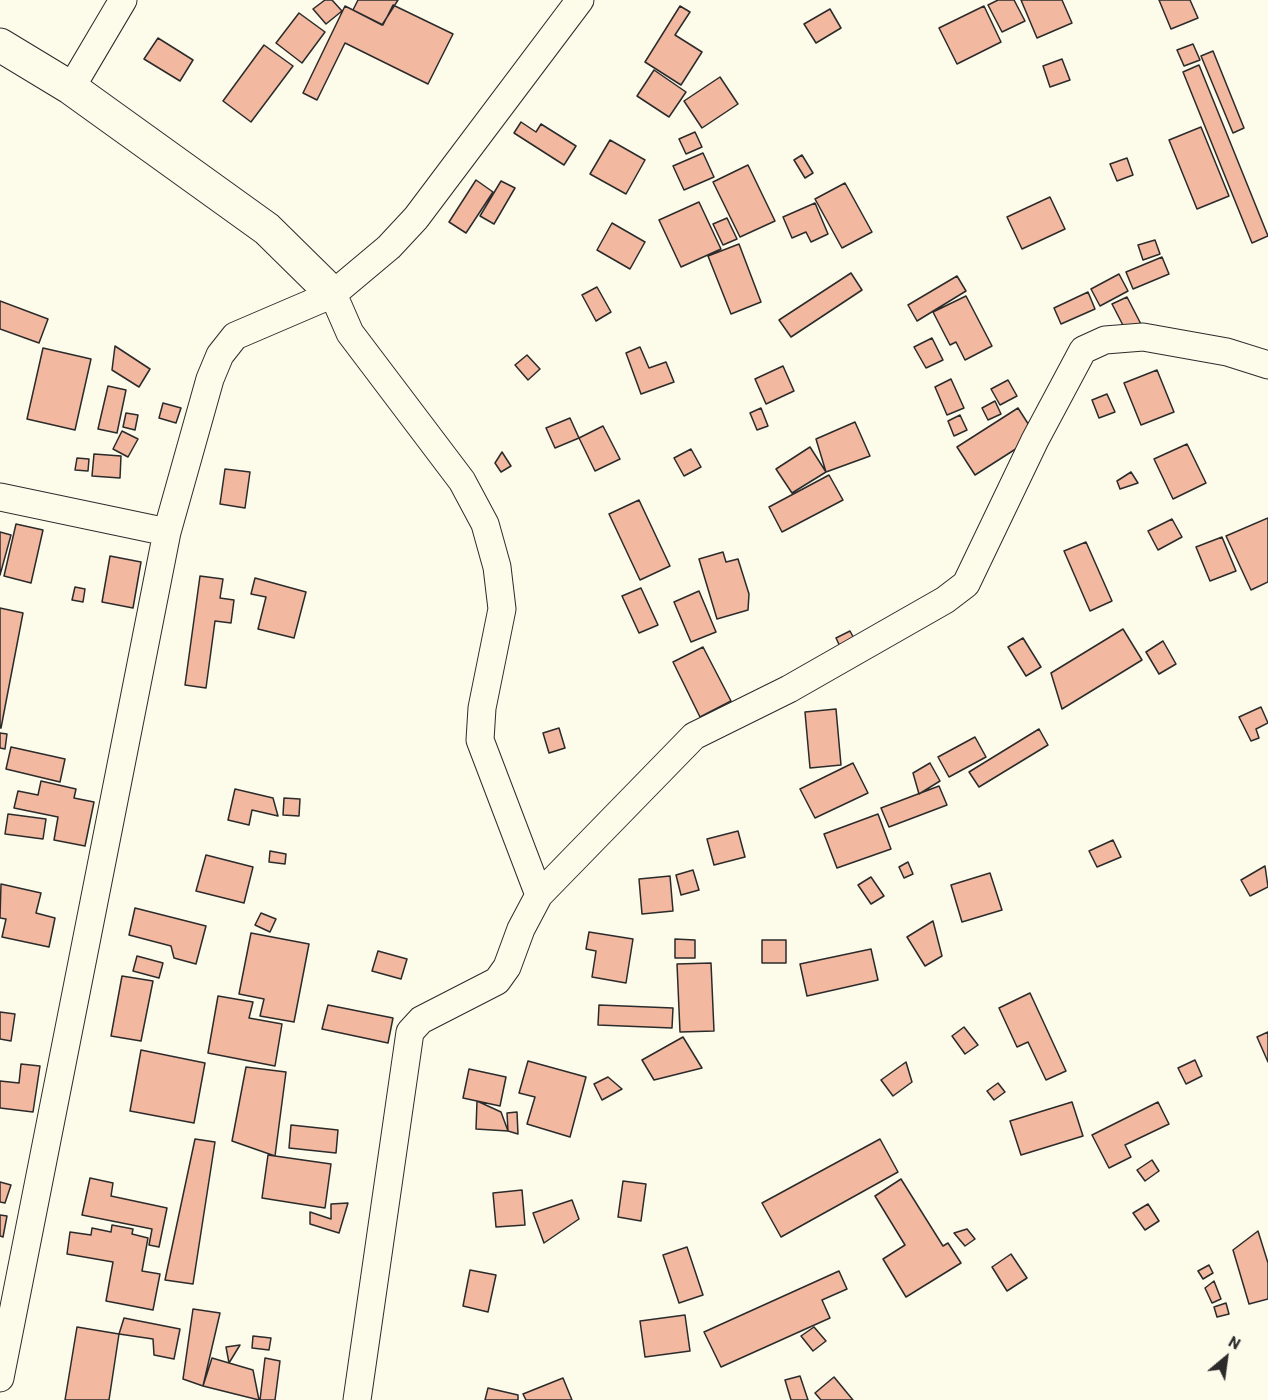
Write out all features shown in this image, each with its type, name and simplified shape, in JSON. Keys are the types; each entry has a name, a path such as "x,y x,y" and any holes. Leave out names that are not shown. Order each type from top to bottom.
{"main road":[{"path":"0,45 71,88 267,229 333,294"}],"street":[{"path":"71,88 123,0"},
{"path":"0,1378 167,532 210,379 220,355 235,336 333,294 389,247 416,218 580,0"},
{"path":"333,294 350,333 462,481 485,524 497,567 501,609 482,708 480,740 539,895"},
{"path":"357,1400 410,1032 421,1020 497,981 507,967 521,929 539,895 694,736 789,689 945,600 966,584 1035,441 1083,350 1105,340 1143,337 1227,352 1268,365"},
{"path":"0,497 167,532"}],"building":[{"path":"325,0 332,0 342,11 326,24 313,9"},
{"path":"358,0 398,0 382,25 353,10"},
{"path":"998,0 1014,0 1025,21 1002,32 988,5"},
{"path":"1021,0 1062,0 1072,23 1037,38"},
{"path":"1159,0 1190,0 1198,18 1171,29"},
{"path":"393,5 453,34 428,84 345,43 317,100 303,93 345,6 383,25"},
{"path":"680,6 690,12 675,35 702,52 681,85 645,62"},
{"path":"984,6 1001,42 957,64 939,28"},
{"path":"830,9 841,28 816,43 804,24"},
{"path":"299,13 325,32 302,63 276,43"},
{"path":"158,38 193,60 180,81 144,59"},
{"path":"1193,44 1200,60 1184,66 1177,50"},
{"path":"264,45 293,66 251,122 223,101"},
{"path":"1213,51 1244,128 1233,133 1201,56"},
{"path":"1062,59 1070,80 1050,87 1043,66"},
{"path":"1199,65 1268,236 1252,243 1183,72"},
{"path":"654,70 686,92 669,117 637,96"},
{"path":"720,77 738,104 702,128 684,101"},
{"path":"521,122 536,132 541,124 576,146 564,165 514,133"},
{"path":"1201,127 1229,196 1197,209 1169,140"},
{"path":"695,132 702,147 686,154 679,139"},
{"path":"610,140 645,160 626,194 590,174"},
{"path":"703,153 714,177 684,190 673,166"},
{"path":"802,155 813,173 805,178 794,160"},
{"path":"1127,158 1133,175 1117,181 1110,164"},
{"path":"748,165 775,221 740,237 713,182"},
{"path":"476,180 493,192 466,233 449,222"},
{"path":"501,181 515,188 494,224 480,216"},
{"path":"845,183 872,232 842,248 815,199"},
{"path":"1050,197 1065,229 1022,249 1007,217"},
{"path":"699,202 721,249 681,267 659,220"},
{"path":"815,203 828,234 811,242 806,232 792,238 783,217"},
{"path":"727,218 737,239 723,245 713,224"},
{"path":"612,223 645,242 630,269 597,250"},
{"path":"1155,240 1160,254 1143,260 1138,245"},
{"path":"739,244 761,302 731,314 708,256"},
{"path":"1162,257 1169,274 1133,289 1126,272"},
{"path":"851,273 862,290 791,337 779,320"},
{"path":"1119,274 1128,291 1100,306 1091,289"},
{"path":"957,276 966,291 917,321 908,305"},
{"path":"597,287 611,312 596,321 582,295"},
{"path":"1088,292 1095,309 1061,324 1054,308"},
{"path":"966,296 992,346 965,360 956,342 950,345 933,312"},
{"path":"1127,297 1143,328 1128,335 1112,304"},
{"path":"0,301 48,319 39,343 0,329"},
{"path":"932,338 943,360 926,368 914,347"},
{"path":"115,346 150,369 139,387 112,370"},
{"path":"640,347 649,368 666,362 674,382 641,394 626,353"},
{"path":"43,348 91,359 75,430 27,419"},
{"path":"527,355 540,369 528,380 515,365"},
{"path":"783,366 794,391 766,404 755,379"},
{"path":"1157,370 1174,412 1141,425 1124,383"},
{"path":"951,379 964,408 947,415 935,387"},
{"path":"1008,380 1017,396 1000,405 991,389"},
{"path":"108,386 126,390 117,433 98,429"},
{"path":"1107,394 1115,412 1099,418 1092,400"},
{"path":"995,401 1001,414 988,420 982,408"},
{"path":"163,403 181,408 176,423 159,418"},
{"path":"761,408 768,426 757,430 750,413"},
{"path":"1018,408 1036,436 975,475 957,447"},
{"path":"126,413 138,415 135,430 123,427"},
{"path":"960,415 967,430 954,436 948,421"},
{"path":"570,418 579,438 555,448 546,428"},
{"path":"855,422 870,456 826,472 816,439"},
{"path":"603,426 620,459 595,471 579,438"},
{"path":"122,431 138,439 128,457 113,449"},
{"path":"1187,444 1206,483 1173,499 1154,459"},
{"path":"810,447 826,472 792,493 776,469"},
{"path":"691,449 701,467 684,476 674,458"},
{"path":"502,452 511,466 501,472 495,463"},
{"path":"94,454 121,456 120,478 92,476"},
{"path":"77,458 89,459 88,471 75,470"},
{"path":"225,469 250,472 245,508 220,504"},
{"path":"1131,472 1138,483 1120,489 1117,481"},
{"path":"829,475 843,500 782,532 769,507"},
{"path":"639,500 670,566 640,580 609,514"},
{"path":"1268,518 1268,582 1251,590 1226,536"},
{"path":"1172,519 1182,537 1158,550 1148,531"},
{"path":"16,524 43,530 31,583 4,576"},
{"path":"0,532 11,535 0,575"},
{"path":"1222,537 1236,571 1210,581 1196,547"},
{"path":"1086,542 1112,601 1090,611 1064,551"},
{"path":"723,552 726,562 738,559 749,594 748,610 717,619 699,559"},
{"path":"110,556 141,562 133,608 102,602"},
{"path":"200,576 223,579 220,598 234,600 231,623 215,621 206,688 185,685"},
{"path":"255,578 306,592 294,638 258,629 266,597 251,594"},
{"path":"75,587 85,589 83,602 72,600"},
{"path":"641,588 658,625 639,633 622,596"},
{"path":"699,591 716,632 691,642 674,602"},
{"path":"0,608 23,613 1,728 0,728"},
{"path":"1123,629 1142,660 1062,709 1051,673"},
{"path":"850,631 858,646 843,653 836,638"},
{"path":"1023,638 1041,667 1026,676 1008,647"},
{"path":"1163,641 1176,664 1159,674 1146,652"},
{"path":"703,647 731,701 700,717 673,662"},
{"path":"1261,707 1268,723 1256,729 1259,738 1251,741 1239,717"},
{"path":"836,709 841,765 810,768 805,712"},
{"path":"559,728 565,748 549,753 543,733"},
{"path":"1039,729 1048,745 979,787 969,772"},
{"path":"0,733 7,734 5,749 0,748"},
{"path":"975,737 986,757 949,777 938,757"},
{"path":"11,747 65,759 60,782 6,769"},
{"path":"853,763 868,793 815,818 800,789"},
{"path":"930,763 940,781 919,794 913,773"},
{"path":"41,781 76,789 74,798 94,802 85,846 54,840 58,817 14,808 18,791 38,795"},
{"path":"939,786 947,805 889,827 881,808"},
{"path":"235,789 273,798 278,816 252,810 249,825 228,820"},
{"path":"284,798 300,799 299,816 283,815"},
{"path":"8,814 46,819 43,839 5,834"},
{"path":"878,814 891,849 837,868 824,834"},
{"path":"738,831 745,857 714,865 707,839"},
{"path":"1113,840 1121,857 1097,867 1089,851"},
{"path":"270,851 286,854 285,864 269,862"},
{"path":"206,855 253,867 244,903 196,891"},
{"path":"908,862 913,874 904,878 899,867"},
{"path":"1265,866 1268,887 1250,896 1241,880"},
{"path":"693,870 699,890 681,895 676,875"},
{"path":"990,873 1002,910 962,922 951,885"},
{"path":"670,876 673,911 642,914 639,879"},
{"path":"871,877 884,896 871,904 858,885"},
{"path":"1,884 41,893 36,913 55,918 49,947 2,937 6,919 0,918"},
{"path":"135,908 206,926 196,964 174,958 171,946 129,935"},
{"path":"261,913 276,919 270,932 255,925"},
{"path":"933,921 942,956 925,966 907,937"},
{"path":"589,932 633,939 626,983 592,977 596,951 586,949"},
{"path":"251,933 309,944 294,1022 260,1016 264,999 239,994"},
{"path":"675,939 695,940 695,958 675,958"},
{"path":"762,940 786,940 786,963 762,963"},
{"path":"871,949 878,980 807,996 800,964"},
{"path":"378,951 407,959 401,979 372,971"},
{"path":"137,956 163,963 159,978 133,971"},
{"path":"711,963 714,1031 680,1032 677,964"},
{"path":"122,976 153,981 141,1041 111,1036"},
{"path":"1030,993 1066,1071 1046,1080 1028,1042 1017,1047 999,1008"},
{"path":"218,996 253,1002 249,1018 282,1024 275,1066 208,1053"},
{"path":"328,1005 393,1018 388,1043 322,1029"},
{"path":"599,1005 673,1008 672,1028 598,1025"},
{"path":"0,1012 15,1014 11,1041 0,1039"},
{"path":"964,1027 978,1045 965,1054 952,1036"},
{"path":"1268,1032 1268,1062 1257,1037"},
{"path":"683,1037 702,1068 654,1080 642,1060"},
{"path":"141,1050 205,1063 194,1123 130,1111"},
{"path":"1195,1060 1202,1076 1186,1084 1178,1068"},
{"path":"528,1061 586,1077 570,1137 527,1124 535,1097 519,1093"},
{"path":"906,1062 912,1082 893,1096 881,1080"},
{"path":"21,1064 40,1066 33,1112 0,1108 0,1081 19,1083"},
{"path":"246,1067 286,1072 275,1156 232,1141"},
{"path":"469,1069 506,1077 500,1106 463,1098"},
{"path":"608,1077 622,1089 602,1100 594,1084"},
{"path":"998,1083 1005,1092 994,1100 987,1091"},
{"path":"477,1101 501,1112 508,1131 476,1129"},
{"path":"1072,1102 1083,1136 1021,1155 1010,1121"},
{"path":"1158,1102 1169,1124 1125,1145 1131,1157 1109,1168 1092,1135"},
{"path":"517,1112 518,1134 508,1131 507,1113"},
{"path":"291,1125 338,1130 336,1153 289,1148"},
{"path":"195,1139 215,1142 193,1284 165,1280"},
{"path":"880,1139 898,1172 781,1237 762,1203"},
{"path":"268,1155 331,1164 325,1208 262,1198"},
{"path":"1152,1160 1159,1171 1145,1181 1137,1170"},
{"path":"90,1178 113,1183 111,1196 167,1208 159,1247 149,1245 152,1229 82,1215"},
{"path":"901,1179 943,1246 948,1243 961,1263 906,1297 883,1259 905,1245 875,1196"},
{"path":"623,1181 646,1184 641,1221 618,1217"},
{"path":"0,1182 11,1185 5,1203 0,1202"},
{"path":"522,1190 525,1225 496,1227 493,1193"},
{"path":"572,1200 579,1219 544,1243 533,1213"},
{"path":"348,1203 339,1233 310,1224 310,1212 331,1219 331,1204"},
{"path":"1148,1204 1159,1221 1145,1230 1133,1213"},
{"path":"0,1215 7,1216 3,1237 0,1236"},
{"path":"112,1225 133,1229 132,1234 148,1238 142,1271 160,1274 153,1310 106,1301 113,1262 67,1254 70,1232 91,1235 92,1228 111,1232"},
{"path":"967,1229 975,1239 965,1246 954,1233"},
{"path":"1258,1231 1268,1263 1268,1299 1249,1304 1233,1250"},
{"path":"687,1247 703,1295 679,1303 663,1255"},
{"path":"1011,1254 1027,1278 1007,1291 992,1267"},
{"path":"1209,1265 1213,1273 1203,1279 1198,1271"},
{"path":"470,1270 496,1275 488,1312 463,1306"},
{"path":"839,1271 847,1289 822,1300 830,1318 721,1367 704,1332"},
{"path":"1214,1281 1221,1299 1212,1303 1205,1288"},
{"path":"1226,1303 1229,1314 1217,1317 1214,1307"},
{"path":"193,1309 220,1313 203,1386 183,1379"},
{"path":"685,1315 690,1351 645,1357 640,1321"},
{"path":"124,1318 180,1329 174,1359 154,1355 153,1339 119,1334"},
{"path":"77,1327 119,1334 109,1400 65,1400"},
{"path":"814,1327 826,1341 813,1351 801,1336"},
{"path":"253,1336 271,1338 269,1350 252,1348"},
{"path":"240,1345 229,1363 226,1347"},
{"path":"212,1358 253,1370 259,1400 203,1386"},
{"path":"265,1358 280,1361 275,1400 260,1400"},
{"path":"800,1376 808,1400 791,1400 785,1380"},
{"path":"834,1377 853,1400 821,1400 815,1393"},
{"path":"563,1378 572,1400 526,1400 523,1394"},
{"path":"488,1388 518,1395 518,1400 485,1400"}]}
